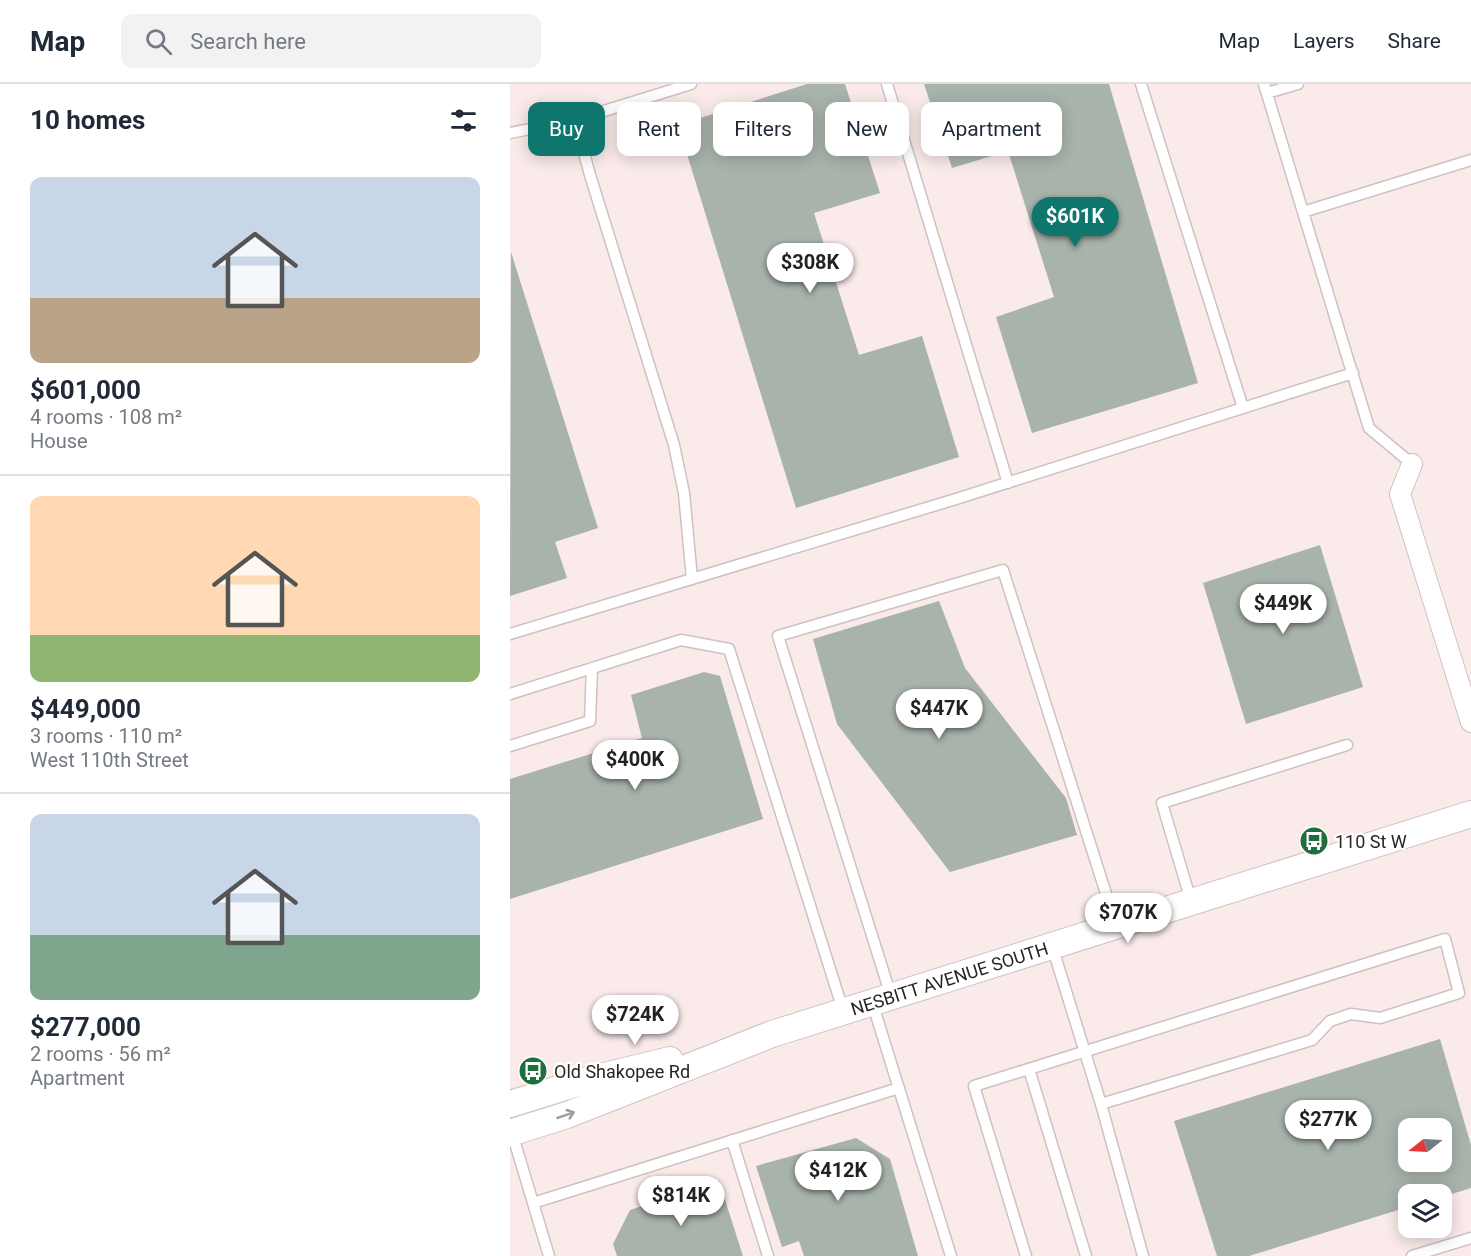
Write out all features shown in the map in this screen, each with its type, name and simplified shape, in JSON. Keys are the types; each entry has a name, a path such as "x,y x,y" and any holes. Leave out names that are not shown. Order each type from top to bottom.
{"street":[{"path":"1412,464 1400,494 1471,722"},
{"name":"NESBITT AVENUE SOUTH","path":"511,1132 567,1115 772,1034 843,1010 1471,814"},
{"name":"NESBITT AVENUE SOUTH","path":"510,1104 584,1081 772,1034"}],"lane":[{"path":"605,111 692,84"},
{"path":"887,84 1008,483"},
{"path":"1140,84 1243,408"},
{"path":"1298,84 1266,89 1369,428 1412,464"},
{"path":"510,133 528,129"},
{"path":"585,156 674,445 684,494 692,579"},
{"path":"1303,212 1471,160"},
{"path":"510,634 1008,483 1353,374"},
{"path":"951,1256 899,1088 881,998 778,636 1003,570 1116,925"},
{"path":"510,694 681,640 729,649 843,1010"},
{"path":"510,746 590,721 592,668"},
{"path":"1191,902 1162,803 1347,745"},
{"path":"1026,1256 974,1086 1445,939 1459,993 1380,1018 1351,1014 1330,1021 1312,1040 1101,1104"},
{"path":"1051,945 1101,1104 1143,1256"},
{"path":"1029,1069 1086,1256"},
{"path":"533,1203 899,1088"},
{"path":"511,1132 549,1256"},
{"path":"732,1140 768,1256"},
{"path":"1412,1256 1471,1238"}],"building":[{"path":"807,84 845,84 851,102 825,102 825,156 868,156 880,193 814,213 859,355 922,336 959,457 796,508 688,156 701,156 701,118 713,114 713,156 813,156 813,102 750,102"},
{"path":"924,84 1109,84 1198,383 1032,433 996,317 1054,297 1010,156 1062,156 1062,102 930,102"},
{"path":"948,156 992,156 952,168"},
{"path":"511,252 598,528 555,542 567,578 510,596"},
{"path":"1320,545 1363,687 1246,724 1203,583"},
{"path":"939,601 965,668 1066,798 1077,835 950,872 837,724 813,639"},
{"path":"704,672 720,676 763,819 510,899 510,779 642,738 631,695"},
{"path":"1440,1039 1471,1145 1471,1188 1452,1194 1452,1184 1398,1184 1398,1210 1249,1256 1217,1256 1174,1121"},
{"path":"856,1138 890,1159 918,1256 804,1256 799,1241 782,1247 756,1166"},
{"path":"719,1181 743,1256 617,1256 613,1244 630,1210"}],"place":[{"name":"110 St W","path":"1314,841"},
{"name":"Old Shakopee Rd","path":"533,1071"}]}
